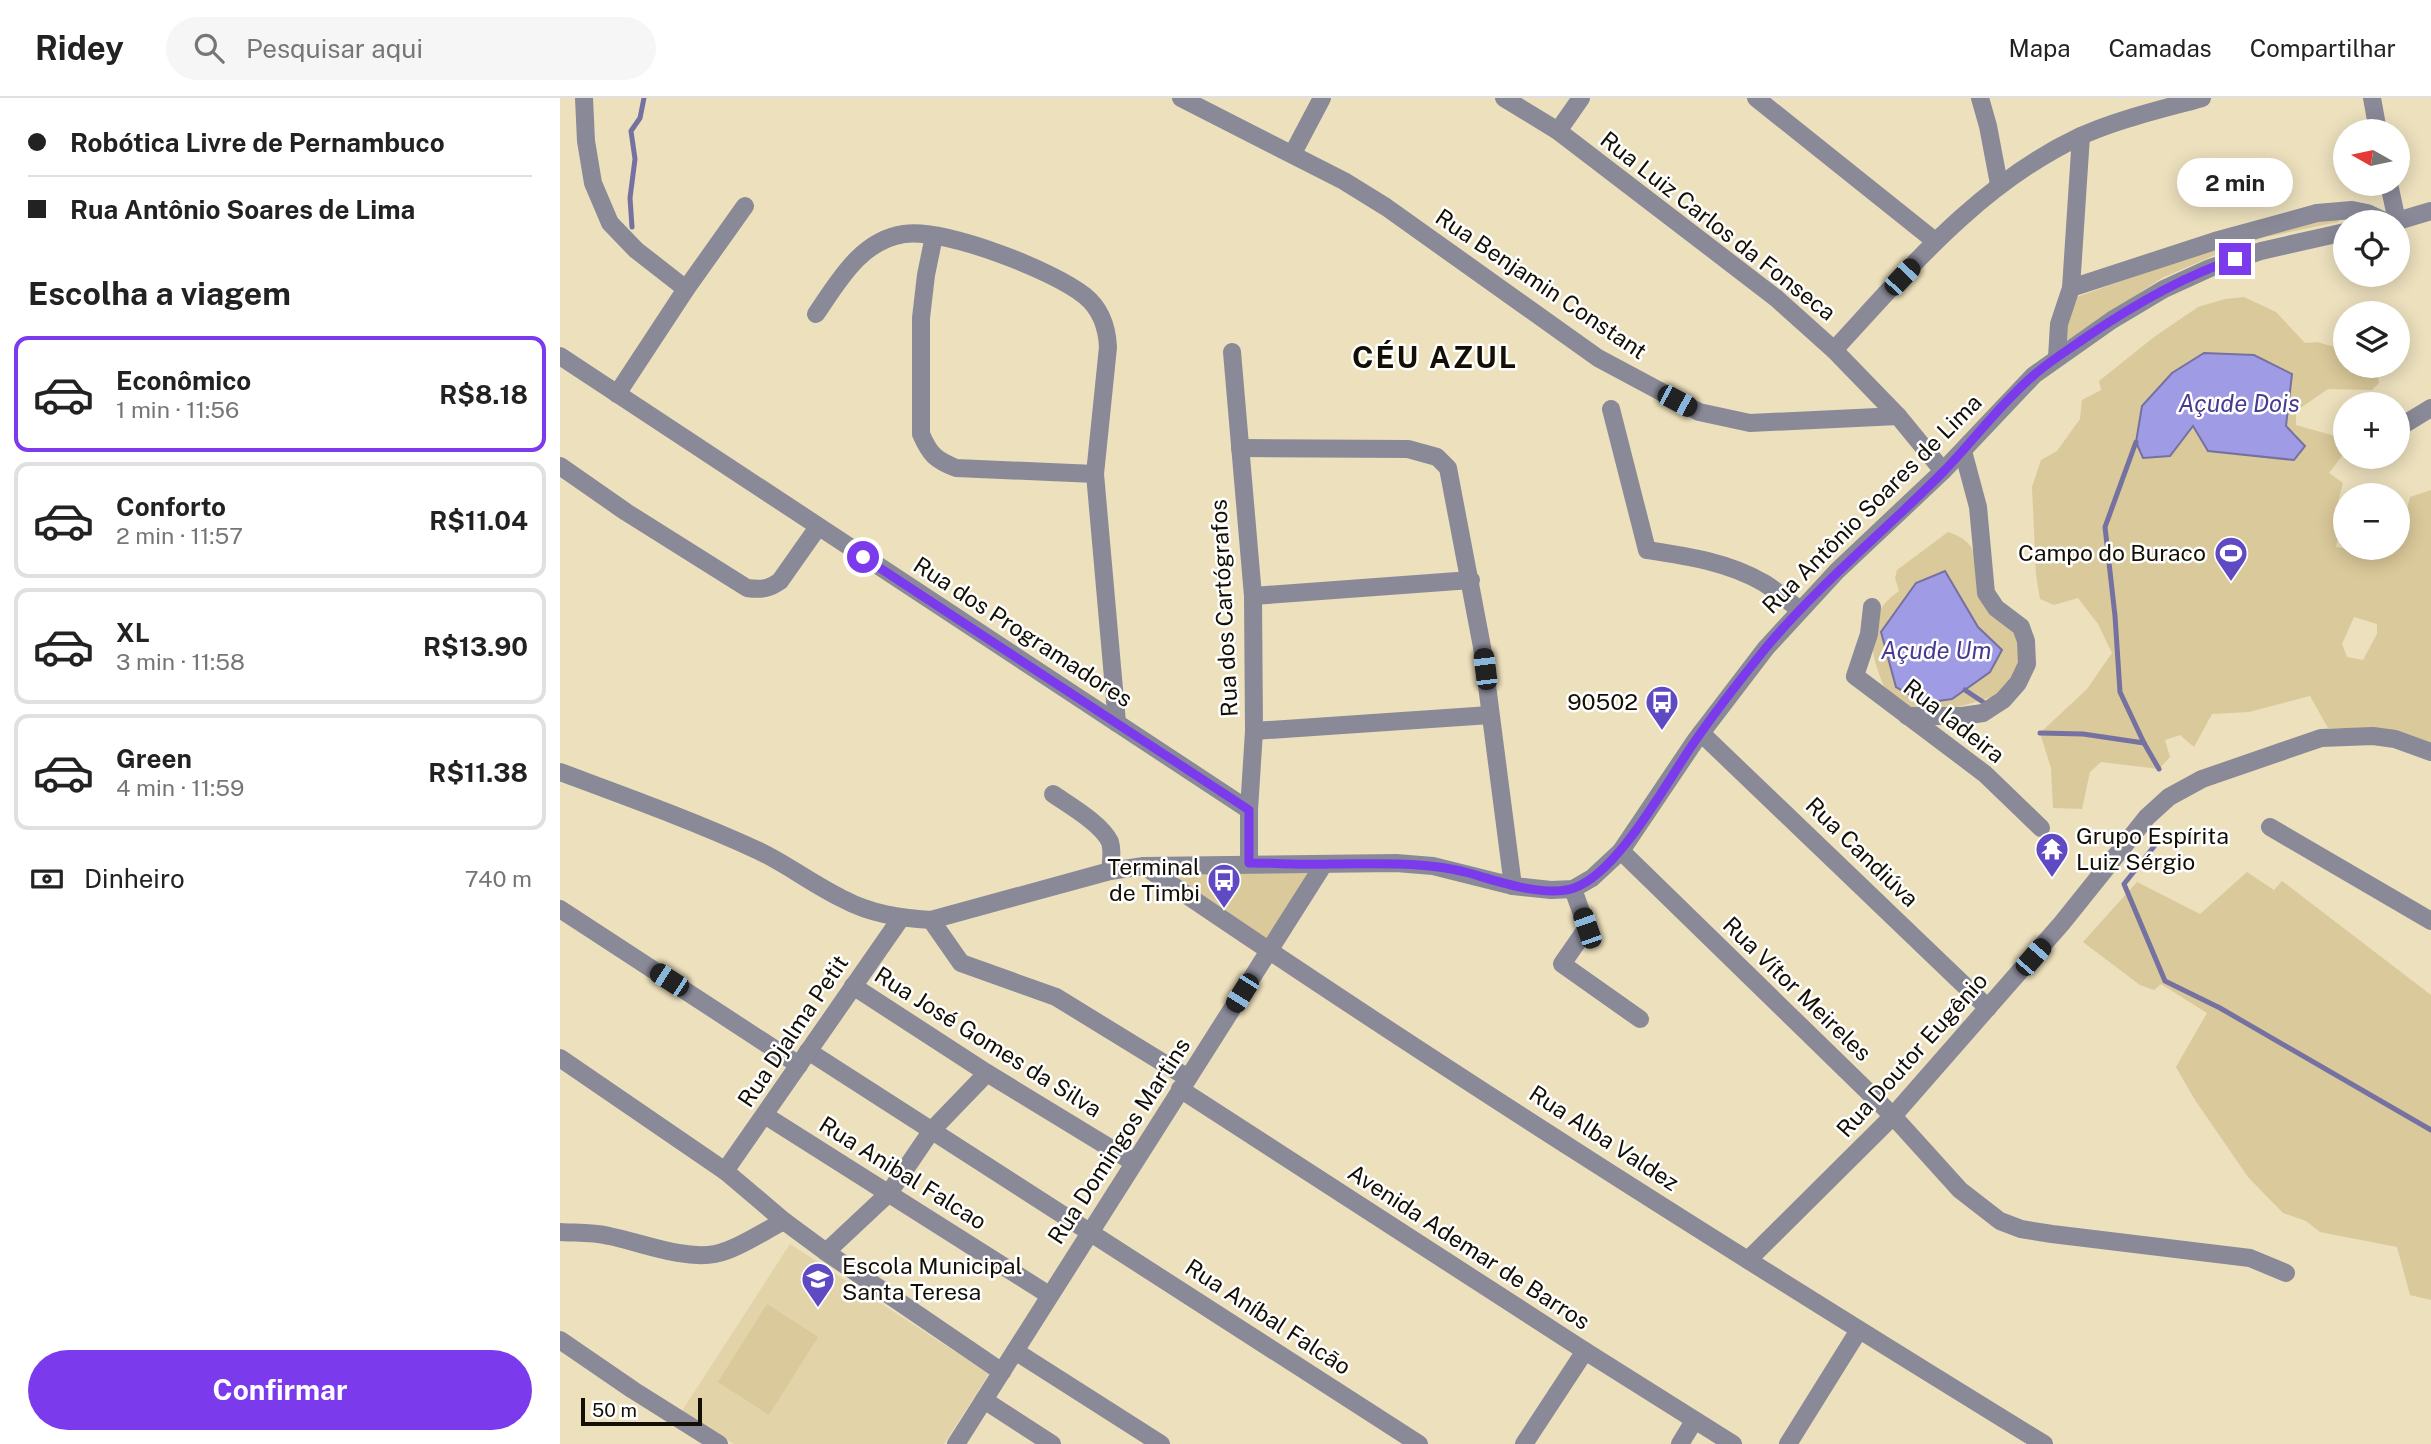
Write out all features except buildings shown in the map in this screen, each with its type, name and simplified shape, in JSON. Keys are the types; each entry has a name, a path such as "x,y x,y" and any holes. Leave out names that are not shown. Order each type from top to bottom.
{"street":[{"path":"584,98 586,141 593,183 610,223 636,250 686,289"},
{"name":"Rua Benjamin Constant","path":"1181,98 1344,181 1386,207 1598,358 1699,412 1750,423 1898,416"},
{"path":"1293,153 1322,98"},
{"name":"Rua Luiz Carlos da Fonseca","path":"1504,98 1558,131 1776,298 1834,350 1898,416 1943,471"},
{"path":"1558,131 1581,98"},
{"path":"1756,98 1935,241"},
{"path":"1980,98 1999,184"},
{"path":"1834,350 1935,241 1999,184 2081,136 2202,98"},
{"path":"2372,98 2376,119"},
{"path":"2057,357 2059,324 2071,288 2081,136"},
{"path":"617,394 686,289 746,206"},
{"path":"2410,217 2431,211"},
{"path":"2071,288 2215,241 2317,213 2333,212"},
{"path":"816,314 847,268 867,251 904,234 934,236 969,243 1039,270 1084,295 1099,312 1107,328 1108,347 1095,474 1117,723"},
{"name":"Rua Antônio Soares de Lima","path":"1573,889 1592,878 1620,851 1701,733 1766,648 1800,610 1837,571 1943,471 2034,375 2143,301 2210,268 2261,251 2333,235"},
{"path":"934,236 921,318 921,434 927,448 938,461 956,468 1095,474"},
{"name":"Rua dos Cartógrafos","path":"1232,352 1253,596 1254,731 1249,863"},
{"name":"Rua dos Programadores","path":"560,356 1249,810"},
{"path":"2410,421 2431,408"},
{"path":"1611,409 1647,550 1684,555 1728,567 1766,584 1800,610"},
{"path":"1240,448 1408,449 1437,457 1448,468 1471,580 1513,886"},
{"path":"1907,716 1962,716 1983,713 2003,700 2018,683 2027,664 2026,641 2021,627 1996,608 1986,593 1978,507 1963,450"},
{"path":"560,467 747,588 760,590 772,587 780,581 818,527"},
{"path":"1253,596 1471,580"},
{"name":"Rua ladeira","path":"1872,607 1869,634 1855,676 1985,774 2041,828"},
{"path":"1254,731 1490,715"},
{"name":"Rua Candiúva","path":"1701,733 1988,1008"},
{"name":"Rua Doutor Eugênio","path":"1748,1260 1893,1116 2062,923 2147,817 2169,797 2202,779 2321,737 2373,736 2395,739 2431,752"},
{"path":"560,772 706,827 763,853 845,900 875,912 901,918 931,920 1110,871 1144,866 1395,863 1464,872 1513,886 1573,889 1587,928 1562,964 1640,1018"},
{"path":"1053,794 1079,811 1109,839 1112,852 1110,871"},
{"path":"2270,827 2431,921"},
{"name":"Rua Vítor Meireles","path":"1620,851 1893,1116 1960,1190 2000,1221 2021,1229 2052,1234 2250,1258 2286,1273"},
{"name":"Rua Domingos Martins","path":"956,1444 1324,864"},
{"name":"Rua Alba Valdez","path":"1144,866 1269,951 1748,1260 2043,1444"},
{"name":"Rua Aníbal Falcão","path":"560,909 804,1058 932,1130 1419,1444"},
{"name":"Rua Djalma Petit","path":"725,1171 766,1116 901,918"},
{"name":"Avenida Ademar de Barros","path":"931,920 961,963 1056,997 1585,1352 1733,1444"},
{"name":"Rua José Gomes da Silva","path":"853,986 1133,1162"},
{"path":"560,1058 725,1171 826,1252 1002,1372"},
{"path":"826,1252 889,1193 932,1130 988,1073"},
{"name":"Rua Anibal Falcao","path":"766,1116 1049,1295"},
{"path":"560,1232 610,1236 655,1248 717,1254 784,1221"},
{"path":"1788,1444 1859,1330"},
{"path":"560,1340 632,1390 719,1444"},
{"path":"1015,1351 1161,1444"},
{"path":"1524,1444 1585,1352"},
{"path":"984,1400 1052,1444"},
{"path":"1680,1444 1694,1420"}],"shaded area":[{"path":"2326,217 2333,219 2333,223 2266,237 2229,249 2162,278 2059,346 2074,298 2209,250"},
{"path":"2244,297 2276,312 2305,343 2317,342 2333,347 2333,378 2378,378 2379,383 2372,390 2328,389 2296,411 2296,425 2333,436 2333,468 2329,473 2343,483 2333,483 2333,560 2410,560 2410,497 2431,490 2431,744 2394,732 2328,728 2310,696 2249,712 2212,714 2194,747 2180,735 2165,740 2170,757 2159,769 2101,762 2090,772 2082,809 2053,808 2051,768 2040,733 2087,689 2112,653 2098,624 2078,598 2054,605 2040,599 2036,575 2032,487 2041,460 2057,451 2080,419 2082,400 2101,390 2099,381 2154,337 2198,307","holes":["2193,426 2286,427 2297,435 2209,451","2354,617 2377,624 2377,634 2363,660 2347,657 2342,644"]},
{"path":"1948,532 1962,538 1970,546 1976,564 1979,596 1985,607 2016,634 2019,662 2011,682 1997,696 1948,709 1914,708 1889,695 1879,674 1873,651 1873,628 1881,608 1899,591 1895,578 1897,570"},
{"path":"1324,864 1269,951 1144,866"},
{"path":"2247,872 2274,890 2282,881 2431,995 2431,1300 2410,1295 2397,1247 2320,1232 2306,1221 2283,1213 2248,1177 2195,1100 2176,1067 2207,1013 2161,984 2154,990 2140,985 2083,942 2137,882 2200,914"},
{"name":"Escola Municipal Santa Teresa","path":"790,1244 989,1374 944,1444 734,1444 682,1411"},
{"path":"767,1304 818,1337 769,1415 718,1382"}],"water":[{"name":"Açude Dois","path":"2204,353 2254,355 2292,374 2286,426 2305,446 2294,460 2208,451 2193,426 2170,456 2143,458 2136,442 2142,406 2172,373"},
{"name":"Açude Um","path":"1945,571 1978,627 2002,650 1990,672 1952,699 1924,703 1896,687 1881,632 1916,583"}],"waterway":[{"path":"632,227 630,198 635,159 631,131 640,118 644,98"},
{"path":"2136,442 2105,527 2120,692 2159,769"},
{"path":"1965,690 1986,704"},
{"path":"2040,733 2083,734 2144,743"},
{"path":"2156,844 2124,884 2165,981 2220,1008 2431,1130"}],"place":[{"name":"Campo do Buraco","path":"2231,583"},
{"name":"90502","path":"1662,732"},
{"name":"Grupo Espírita Luiz Sérgio","path":"2052,879"},
{"name":"Terminal de Timbi","path":"1224,910"},
{"name":"Escola Municipal Santa Teresa","path":"818,1309"}],"district":[{"name":"CÉU AZUL","path":"1435,358"}],"route":[{"path":"863,557 1249,810 1249,863 1395,863 1433,866 1513,886 1573,889 1592,878 1620,851 1695,741 1766,648 1800,610 1837,571 1943,471 2034,375 2112,320 2164,289 2235,259"}]}
